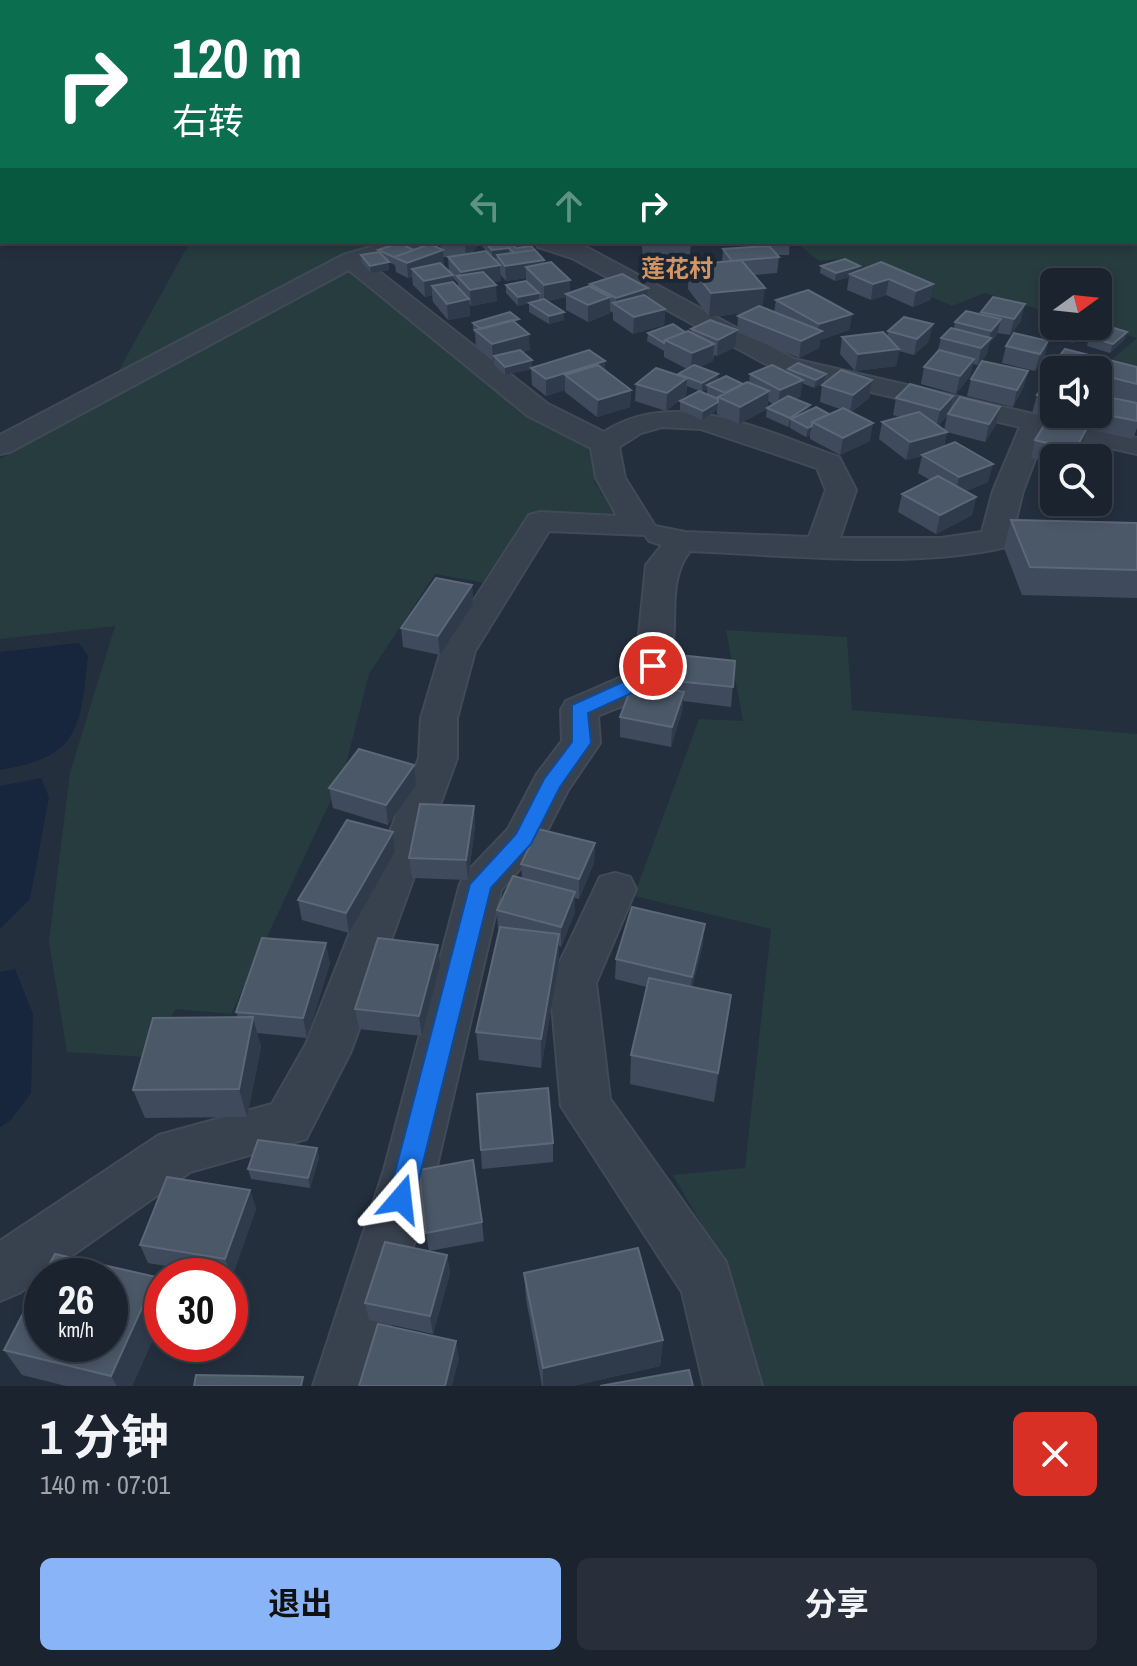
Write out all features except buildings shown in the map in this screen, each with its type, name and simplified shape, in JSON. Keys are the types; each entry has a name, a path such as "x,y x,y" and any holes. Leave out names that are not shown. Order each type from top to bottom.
{"street":[{"path":"0,446 351,260 404,244"},
{"path":"552,244 580,253 786,365 1137,446"},
{"path":"351,260 538,410 605,444"},
{"path":"605,444 631,427 662,419 704,421 829,463 841,490 821,547"},
{"path":"0,1274 177,1152 288,1123 327,1051 438,758 439,718 458,651 540,521 640,527 682,541 821,547 941,547 995,540 1008,491 1032,430"},
{"path":"605,444 603,462 622,502 640,527"},
{"path":"342,1386 410,1170 481,884 523,839 551,784 581,743 579,710 639,683 653,666 662,565 682,541"},
{"path":"615,889 573,983 586,1106 707,1281 733,1386"}],"green space":[{"path":"189,244 385,244 113,381"},
{"path":"798,244 1137,244 1137,338 1112,330 1112,268 1040,268 1040,310 985,293 952,306 846,259 819,261"},
{"path":"353,267 595,447 594,481 616,518 534,515 485,583 435,574 369,674 344,772 231,1014 176,1009 143,1057 67,1052 49,942 70,773 115,626 0,639 0,459"},
{"path":"1137,338 1137,371 1112,359"},
{"path":"726,630 847,637 852,710 1137,734 1137,1386 753,1386 727,1268 673,1175 745,1168 771,929 634,896 699,719 743,721"}],"water":[{"path":"79,643 88,656 82,703 71,736 46,757 0,770 0,652"},
{"path":"41,778 49,797 30,899 0,929 0,786"},
{"path":"15,969 33,1014 31,1093 11,1120 0,1127 0,972"}],"district":[{"name":"莲花村","path":"677,269"}],"route":[{"path":"401,1199 481,884 523,839 551,784 581,743 579,710 639,683 653,666"}]}
